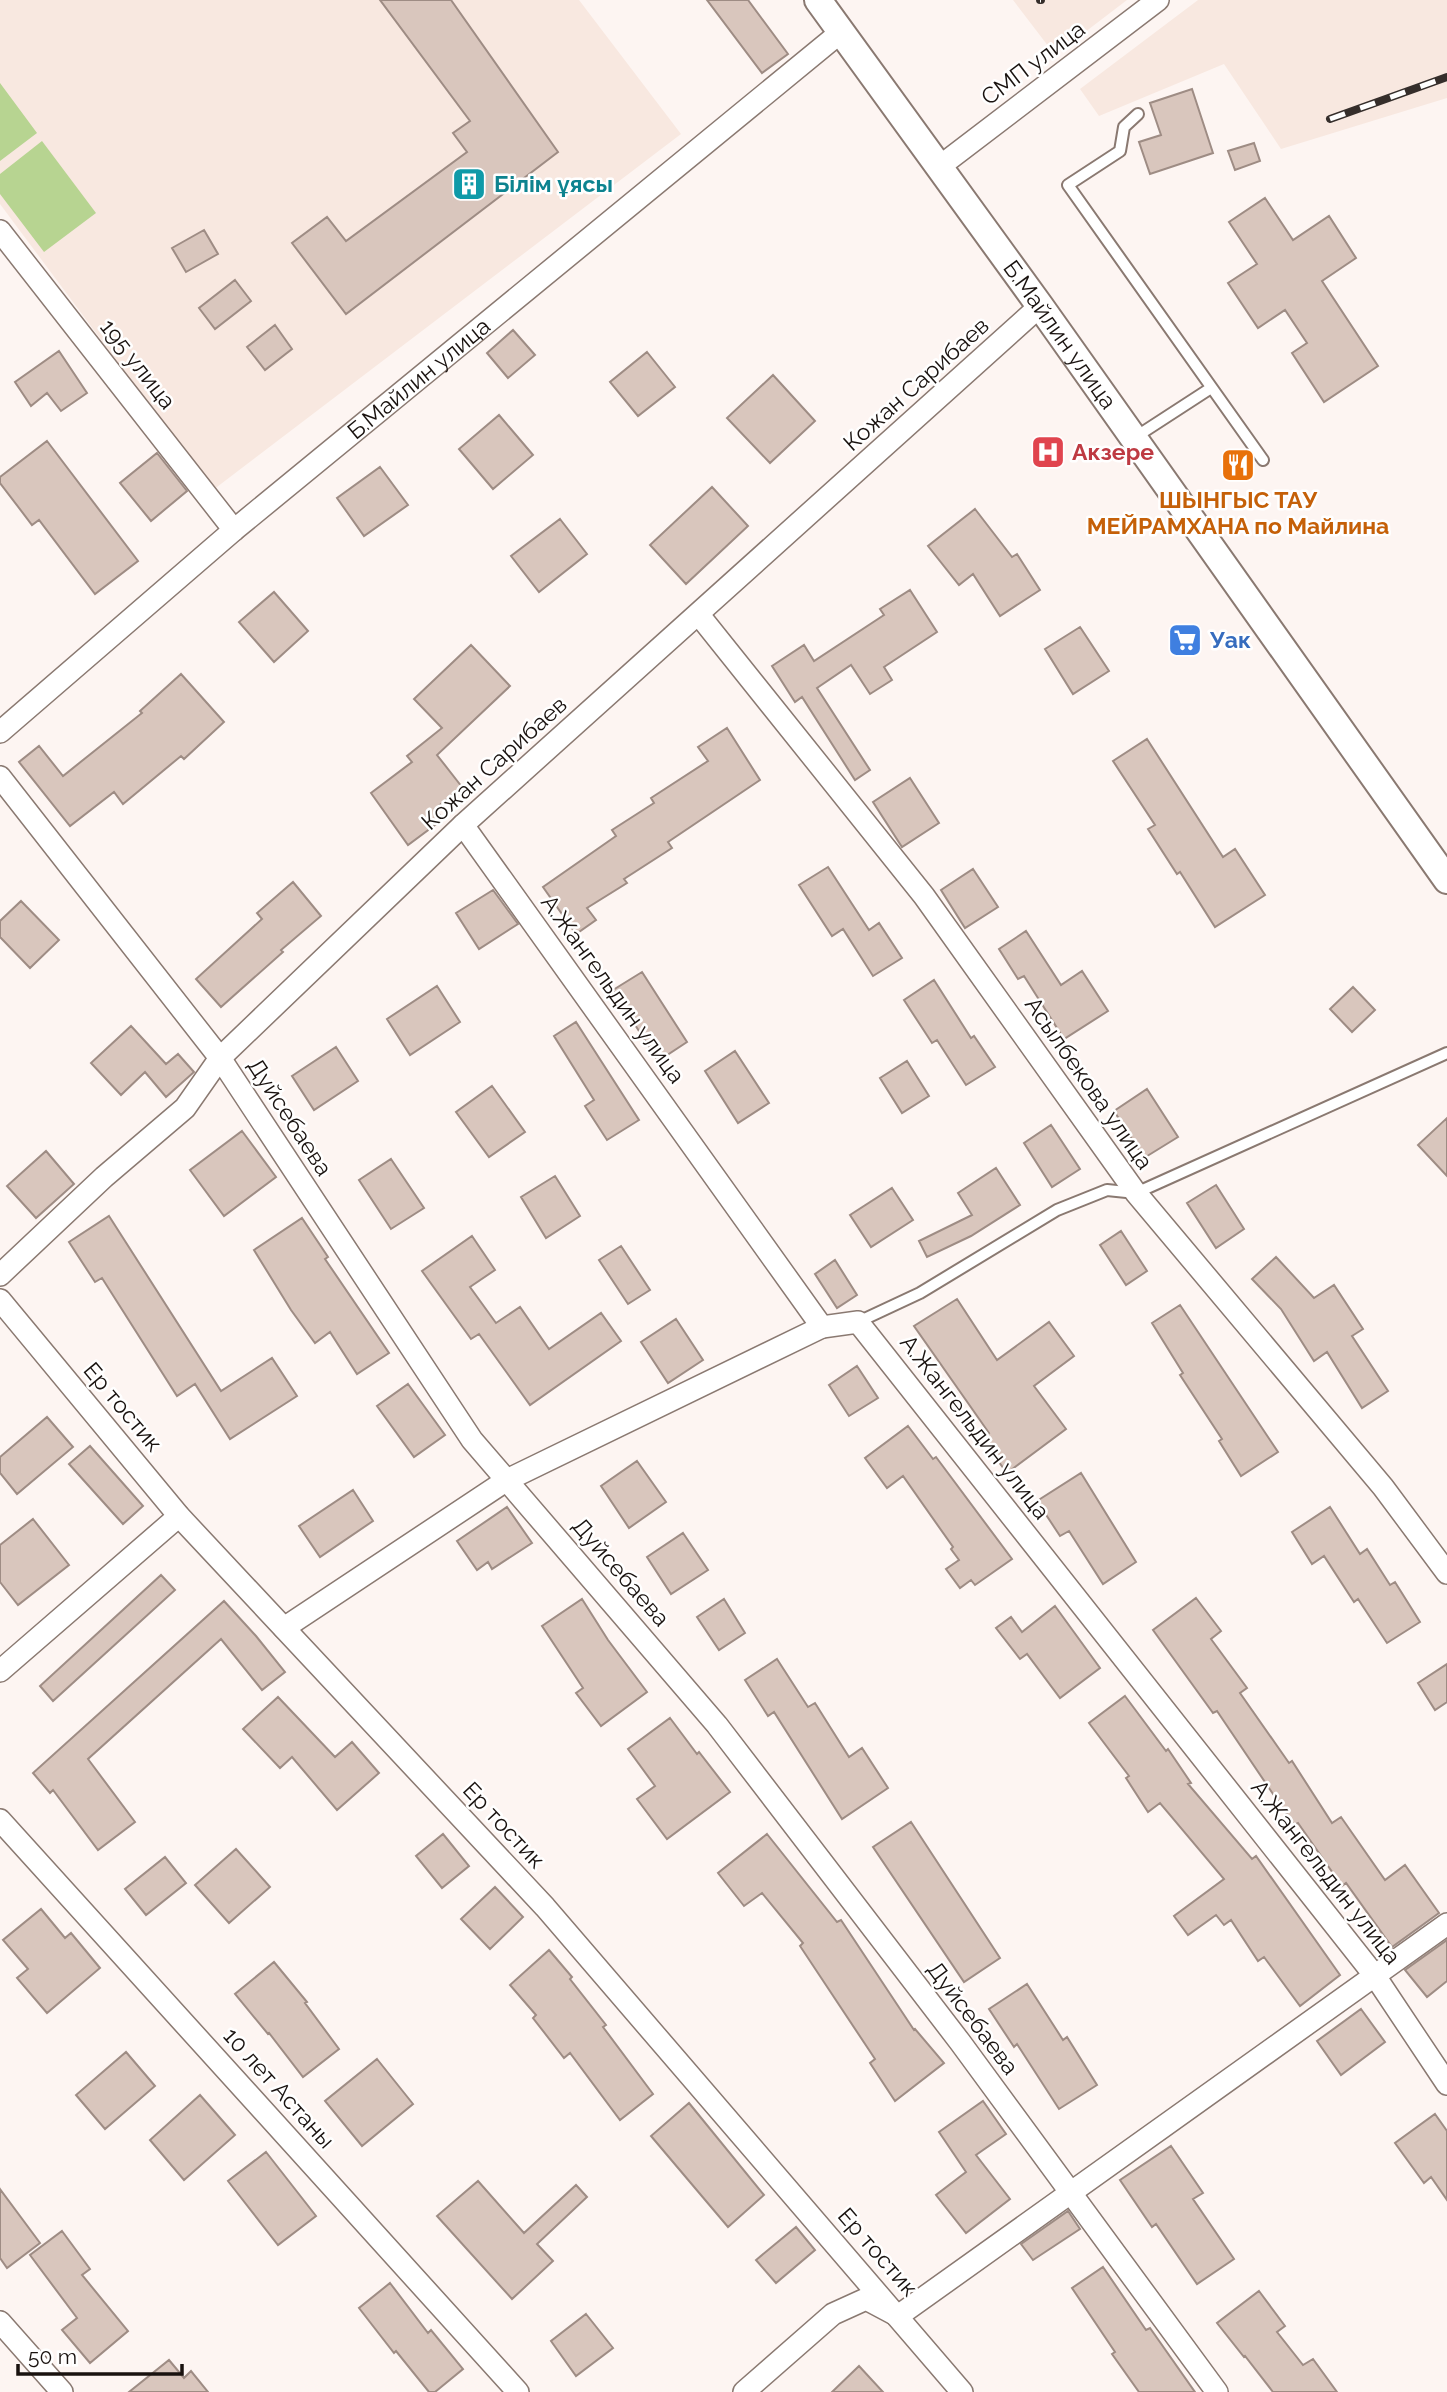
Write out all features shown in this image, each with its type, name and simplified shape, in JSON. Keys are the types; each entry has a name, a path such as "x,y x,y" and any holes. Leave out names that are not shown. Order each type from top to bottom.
{"street":[{"name":"Б.Майлин улица","path":"818,0 1443,867"},
{"name":"СМП улица","path":"939,167 1158,0"},
{"name":"Б.Майлин улица","path":"0,732 234,530 841,32"},
{"name":"195 улица","path":"0,231 234,530"},
{"name":"Кожан Сарибаев","path":"0,1275 104,1177 185,1108 220,1058 463,825 1040,306"},
{"name":"Асылбекова улица","path":"699,615 924,896 1136,1193 1383,1487 1447,1573"},
{"name":"Дуйсебаева","path":"0,777 220,1058 472,1440 717,1725 960,2042 1217,2392"},
{"name":"А.Жангельдин улица","path":"463,825 822,1327"},
{"name":"Ер тостик","path":"0,1300 179,1516 545,1907 962,2392"},
{"name":"А.Жангельдин улица","path":"858,1322 1375,1976 1447,2084"},
{"path":"284,1628 507,1480 822,1327 858,1322"},
{"path":"0,1671 179,1516"},
{"name":"10 лет Астаны","path":"0,1820 518,2392"},
{"path":"744,2392 833,2314 866,2300 898,2316 1447,1924"},
{"path":"0,2322 62,2392"}],"lane":[{"path":"1138,114 1124,127 1120,151 1068,185 1263,460"},
{"path":"1134,438 1211,388"},
{"path":"858,1322 920,1293 1057,1210 1107,1191 1136,1193 1447,1053"}],"shaded area":[{"path":"0,0 579,0 681,134 213,490 0,204"},
{"path":"1013,0 1127,0 1055,55"},
{"path":"1198,0 1447,0 1447,98 1281,149 1224,64 1099,116 1080,89"}],"green space":[{"path":"0,83 37,133 0,161"},
{"path":"42,141 96,213 44,252 0,194 0,174"}],"building":[{"name":"Білім ұясы","path":"380,0 451,0 558,152 346,314 292,243 327,217 346,241 467,152 453,133 470,121"},
{"path":"707,0 748,0 788,54 762,73"},
{"path":"1192,89 1213,153 1150,174 1139,142 1161,135 1150,103"},
{"path":"1254,143 1260,161 1235,170 1228,151"},
{"path":"1265,198 1293,240 1329,216 1356,258 1322,281 1378,366 1324,402 1292,353 1307,343 1285,310 1258,328 1228,283 1257,264 1229,222"},
{"path":"204,230 218,254 186,272 172,248"},
{"path":"235,280 251,301 215,329 199,308"},
{"path":"275,325 292,349 265,370 247,347"},
{"path":"513,330 535,355 508,378 487,353"},
{"path":"59,351 87,393 61,411 47,393 31,406 15,382"},
{"path":"647,352 675,387 638,416 610,382"},
{"path":"773,375 815,421 770,463 727,418"},
{"path":"499,415 533,455 493,489 459,449"},
{"path":"47,441 138,561 95,594 39,520 32,525 0,483 0,477"},
{"path":"157,453 187,491 151,521 120,483"},
{"path":"380,467 408,505 364,536 337,498"},
{"path":"712,487 748,526 686,584 650,545"},
{"path":"975,509 1012,557 1017,554 1040,590 1000,616 973,574 959,585 928,546"},
{"path":"560,519 587,554 539,592 511,556"},
{"path":"910,590 937,632 884,667 892,680 870,694 851,665 817,688 870,770 855,780 802,697 795,702 772,666 804,645 814,661 884,615 880,609"},
{"path":"274,592 308,631 274,662 239,622"},
{"path":"1080,627 1109,671 1073,694 1045,649"},
{"path":"471,645 510,686 437,755 462,787 435,809 443,819 408,845 371,793 412,762 407,756 442,728 414,699"},
{"path":"181,674 224,722 184,759 181,756 123,804 114,792 70,826 19,762 39,746 63,776 142,713 140,711"},
{"path":"727,728 760,780 668,842 672,848 624,879 627,883 587,908 596,920 576,934 543,887 616,836 612,830 654,803 651,798 708,761 698,747"},
{"path":"1147,739 1223,857 1235,849 1265,895 1215,927 1180,872 1177,874 1148,829 1155,825 1113,761"},
{"path":"910,778 939,823 902,847 873,802"},
{"path":"828,867 869,930 879,923 902,958 873,976 843,929 832,936 799,885"},
{"path":"973,869 998,907 965,928 941,890"},
{"path":"293,882 321,916 221,1007 196,979 262,919 257,913"},
{"path":"493,890 518,924 479,949 456,913"},
{"path":"21,901 59,940 30,968 0,937 0,921"},
{"path":"1026,931 1061,985 1082,971 1108,1011 1064,1039 1024,976 1018,979 999,949"},
{"path":"642,972 687,1042 658,1061 613,990"},
{"path":"934,980 971,1038 974,1036 995,1067 966,1085 937,1040 932,1043 904,1000"},
{"path":"437,986 460,1022 410,1055 387,1019"},
{"path":"1353,987 1375,1010 1352,1032 1330,1009"},
{"path":"576,1022 639,1120 607,1140 585,1106 594,1100 554,1036"},
{"path":"131,1026 166,1064 178,1054 194,1072 166,1097 145,1072 121,1095 91,1063"},
{"path":"336,1047 358,1081 314,1110 292,1076"},
{"path":"735,1051 769,1103 738,1123 705,1071"},
{"path":"907,1061 929,1096 902,1113 880,1078"},
{"path":"492,1086 525,1132 489,1157 456,1112"},
{"path":"1147,1089 1178,1137 1144,1158 1114,1111"},
{"path":"1447,1118 1447,1176 1418,1145"},
{"path":"1051,1125 1080,1169 1052,1187 1024,1143"},
{"path":"242,1131 276,1177 224,1216 190,1170"},
{"path":"46,1151 74,1184 36,1218 7,1186"},
{"path":"391,1159 424,1208 391,1229 359,1180"},
{"path":"996,1168 1020,1205 971,1236 927,1257 919,1241 972,1215 958,1193"},
{"path":"555,1176 580,1216 546,1238 521,1197"},
{"path":"1216,1185 1244,1229 1216,1248 1187,1203"},
{"path":"892,1188 913,1220 871,1247 850,1215"},
{"path":"109,1216 221,1391 272,1358 297,1396 230,1439 195,1384 177,1396 102,1278 95,1282 69,1242"},
{"path":"302,1218 328,1257 325,1259 389,1353 357,1374 330,1332 315,1343 254,1250"},
{"path":"1121,1231 1147,1271 1126,1285 1100,1245"},
{"path":"472,1236 495,1270 470,1287 496,1323 520,1307 549,1349 601,1313 621,1341 530,1405 479,1334 471,1339 422,1271"},
{"path":"621,1246 650,1290 628,1304 599,1260"},
{"path":"1276,1257 1314,1298 1334,1285 1363,1329 1352,1336 1388,1391 1362,1408 1327,1352 1314,1361 1281,1309 1252,1279"},
{"path":"835,1260 857,1295 837,1308 815,1274"},
{"path":"957,1299 997,1360 1049,1322 1074,1356 1034,1386 1066,1429 1007,1473 982,1439 989,1433 914,1326"},
{"path":"1180,1305 1278,1452 1241,1476 1219,1441 1222,1439 1180,1375 1183,1373 1152,1323"},
{"path":"676,1319 703,1360 668,1383 641,1342"},
{"path":"857,1366 878,1398 849,1416 829,1385"},
{"path":"408,1384 445,1435 414,1457 377,1406"},
{"path":"47,1417 73,1447 17,1494 0,1473 0,1457"},
{"path":"908,1426 933,1459 936,1457 1012,1559 975,1585 971,1580 960,1588 946,1569 959,1560 951,1549 953,1547 903,1476 887,1488 865,1458"},
{"path":"90,1446 143,1506 123,1524 69,1464"},
{"path":"637,1461 666,1502 629,1528 601,1486"},
{"path":"1081,1473 1136,1562 1103,1584 1069,1531 1060,1536 1037,1501"},
{"path":"353,1490 373,1521 320,1557 299,1526"},
{"path":"507,1507 532,1543 492,1569 488,1562 477,1570 457,1541"},
{"path":"1330,1507 1360,1554 1367,1549 1390,1585 1395,1582 1420,1622 1387,1643 1358,1599 1354,1602 1324,1556 1312,1564 1292,1532"},
{"path":"33,1519 69,1565 18,1605 0,1582 0,1545"},
{"path":"683,1533 708,1570 671,1594 647,1557"},
{"path":"161,1575 175,1590 53,1701 40,1686"},
{"path":"1196,1598 1221,1631 1211,1639 1247,1688 1240,1693 1289,1763 1292,1761 1332,1823 1341,1817 1385,1880 1405,1865 1439,1913 1392,1947 1346,1883 1342,1886 1298,1823 1294,1825 1217,1711 1213,1713 1153,1630"},
{"path":"582,1599 608,1640 647,1692 601,1726 576,1693 583,1688 542,1626"},
{"path":"724,1599 745,1633 719,1650 697,1617"},
{"path":"224,1601 285,1672 262,1690 221,1639 88,1759 135,1822 98,1850 53,1790 50,1793 33,1773"},
{"path":"1055,1606 1100,1668 1060,1698 1027,1654 1020,1659 996,1628 1011,1617 1022,1632"},
{"path":"777,1659 808,1707 815,1703 849,1757 862,1748 888,1788 842,1819 774,1712 768,1716 745,1680"},
{"path":"1447,1664 1447,1702 1435,1710 1418,1683"},
{"path":"1125,1696 1166,1751 1168,1749 1191,1783 1188,1784 1252,1859 1256,1856 1340,1975 1300,2006 1264,1957 1258,1961 1231,1920 1224,1925 1216,1915 1188,1935 1174,1916 1224,1879 1160,1803 1148,1812 1126,1778 1129,1776 1089,1723"},
{"path":"278,1697 335,1757 352,1742 379,1773 337,1810 292,1757 280,1768 243,1729"},
{"path":"670,1718 730,1792 667,1839 637,1799 655,1786 628,1749"},
{"path":"911,1822 1000,1958 964,1982 873,1847"},
{"path":"443,1834 469,1866 442,1888 416,1856"},
{"path":"767,1834 837,1922 841,1920 914,2030 944,2063 895,2101 870,2063 875,2059 800,1946 803,1943 762,1893 744,1906 718,1873"},
{"path":"236,1849 270,1887 229,1923 195,1885"},
{"path":"165,1857 186,1883 146,1915 125,1889"},
{"path":"495,1887 523,1917 490,1949 461,1919"},
{"path":"41,1909 65,1938 71,1933 100,1968 47,2013 17,1978 28,1969 3,1940"},
{"path":"1447,1940 1447,1981 1427,1997 1405,1970"},
{"path":"549,1950 572,1977 570,1979 606,2025 603,2027 653,2094 620,2120 570,2053 564,2058 533,2018 536,2015 510,1985"},
{"path":"274,1962 307,2002 305,2003 339,2049 303,2077 235,1994"},
{"path":"1027,1984 1063,2040 1067,2037 1097,2085 1059,2109 1017,2044 1014,2047 989,2009"},
{"path":"1361,2009 1385,2042 1341,2075 1317,2041"},
{"path":"126,2052 155,2086 105,2129 76,2095"},
{"path":"377,2059 413,2104 362,2146 325,2101"},
{"path":"200,2095 235,2135 184,2180 150,2140"},
{"path":"983,2101 1006,2134 976,2155 1010,2199 966,2233 936,2195 966,2172 939,2132"},
{"path":"689,2103 764,2195 728,2227 651,2136"},
{"path":"1435,2114 1447,2131 1447,2200 1431,2177 1424,2183 1395,2143"},
{"path":"1171,2146 1203,2193 1193,2199 1234,2259 1197,2284 1156,2224 1152,2227 1120,2180"},
{"path":"266,2152 316,2216 278,2245 228,2181"},
{"path":"478,2181 524,2233 576,2185 587,2197 537,2244 553,2261 512,2299 437,2216"},
{"path":"0,2189 40,2243 7,2268 0,2258"},
{"path":"1068,2211 1080,2229 1033,2260 1021,2244"},
{"path":"796,2227 815,2250 776,2283 756,2260"},
{"path":"62,2231 90,2269 82,2275 128,2331 90,2363 62,2330 77,2318 30,2255"},
{"path":"1103,2267 1146,2330 1150,2328 1195,2392 1139,2392 1112,2354 1115,2352 1072,2288"},
{"path":"390,2283 428,2333 431,2330 463,2369 435,2392 429,2392 359,2308"},
{"path":"1259,2291 1285,2326 1277,2332 1303,2365 1313,2359 1337,2392 1273,2392 1217,2323"},
{"path":"586,2314 613,2348 576,2376 551,2341"},
{"path":"169,2360 184,2378 191,2371 208,2392 129,2392"},
{"path":"859,2366 883,2392 832,2392"}],"railway":[{"path":"1330,119 1447,77"}],"place":[{"name":"Білім ұясы","path":"469,184"},
{"name":"Акзере","path":"1048,452"},
{"name":"ШЫНГЫС ТАУ МЕЙРАМХАНА по Майлина","path":"1238,465"},
{"name":"Уак","path":"1185,640"}]}
